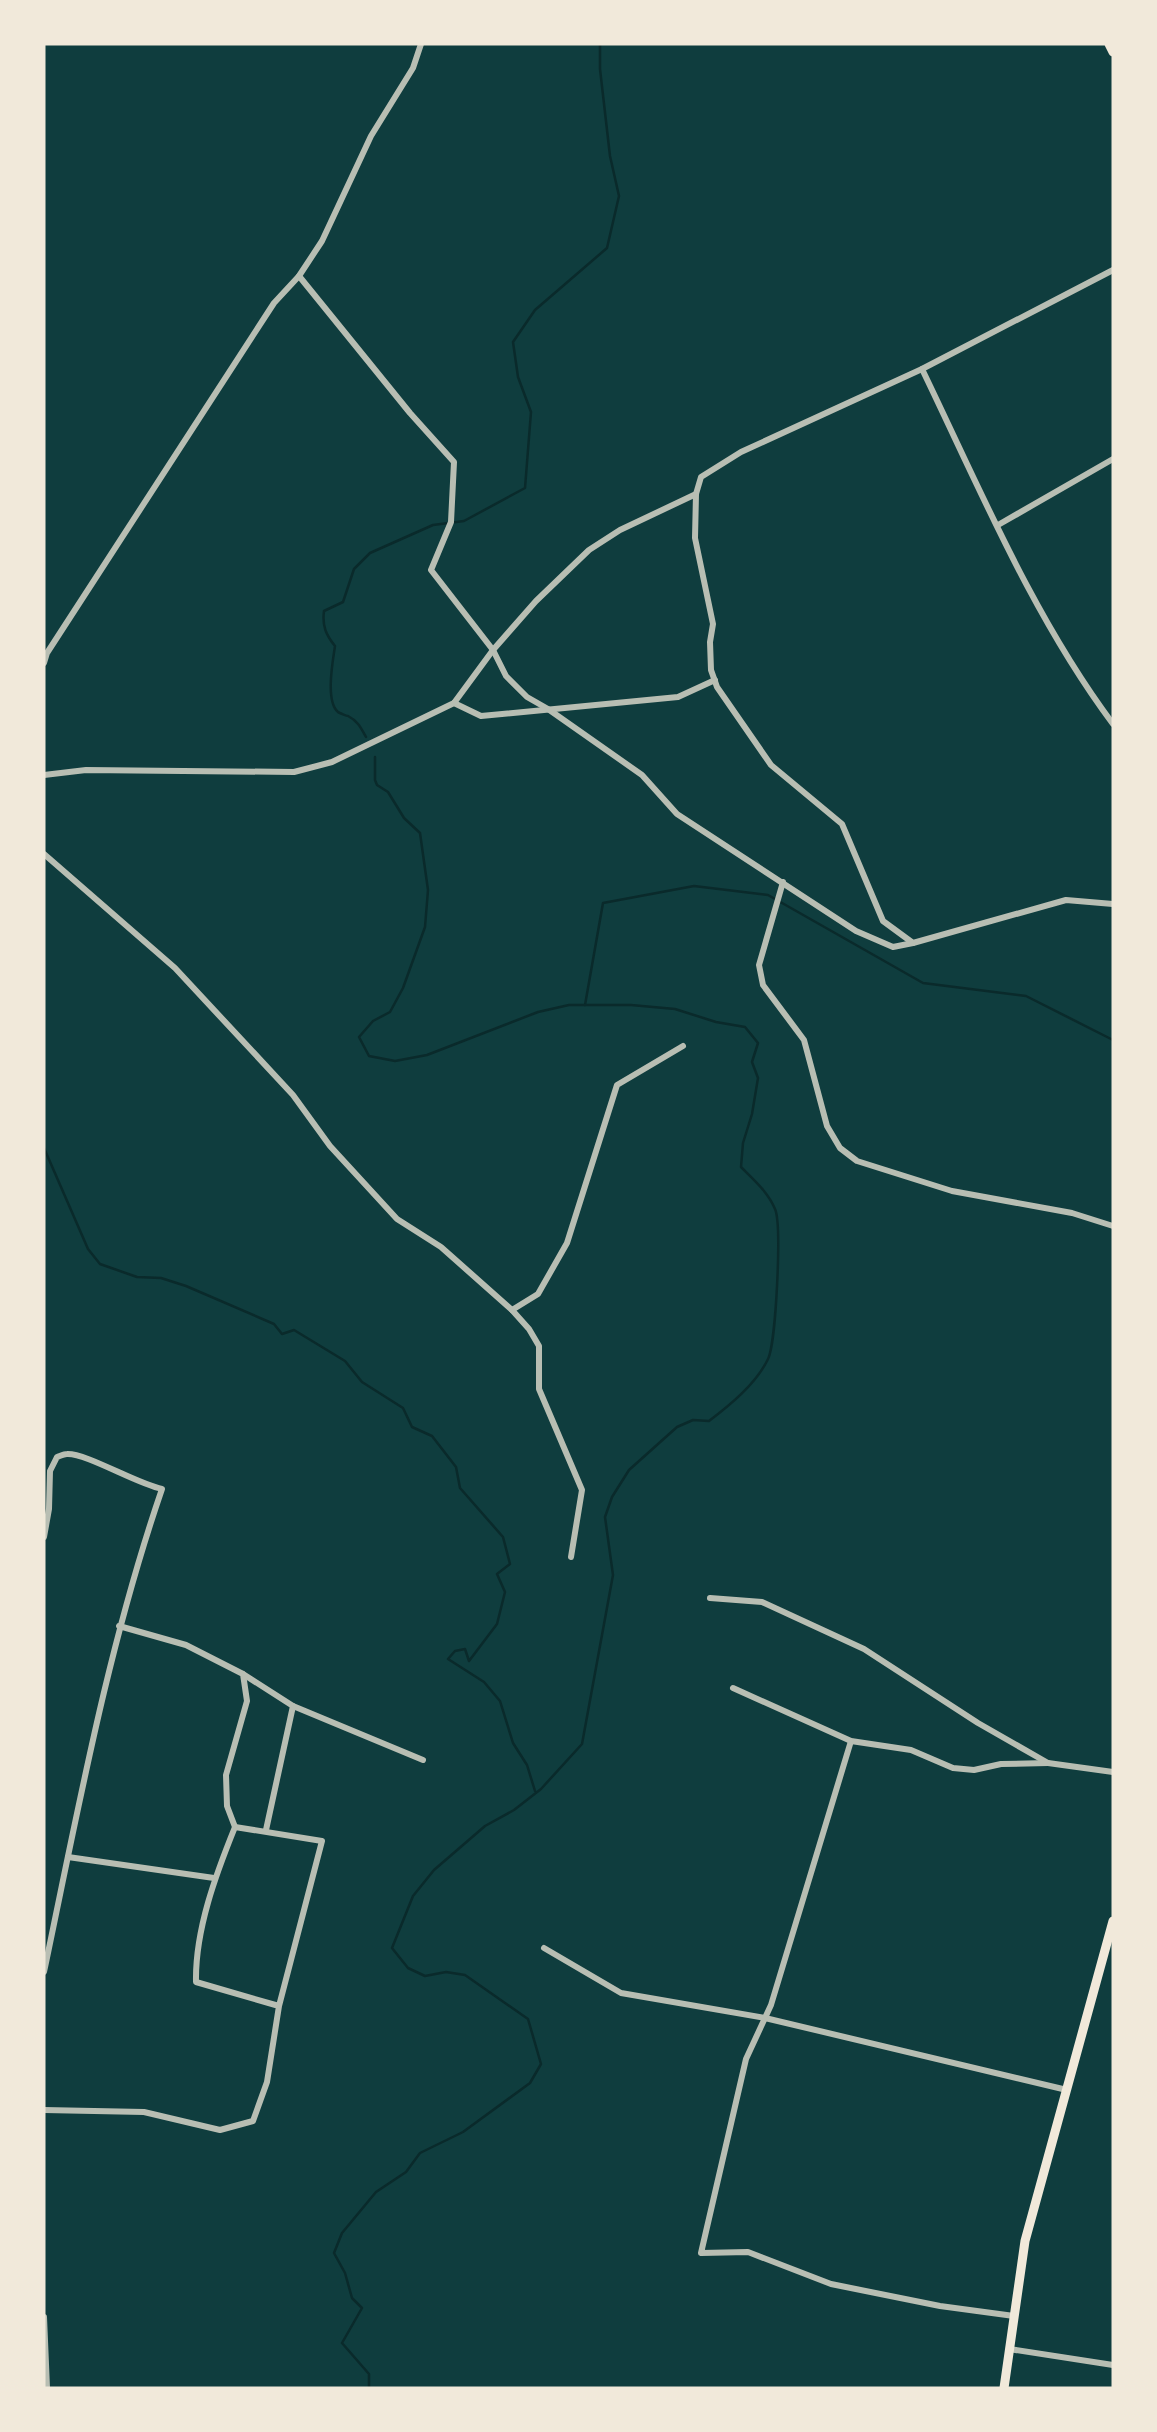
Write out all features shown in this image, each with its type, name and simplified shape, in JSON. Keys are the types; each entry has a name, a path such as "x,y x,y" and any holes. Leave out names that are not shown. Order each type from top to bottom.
{"main road":[{"path":"1110,44 1113,52"},
{"path":"1004,2388 1026,2241 1113,1921"}],"street":[{"path":"44,663 47,653 274,303 299,276 322,241 371,136 413,68 421,44"},
{"path":"913,943 883,920 842,824 771,765 717,687 711,661 713,624 695,538 696,494 701,477 741,452 922,369 1113,270"},
{"path":"299,276 454,463 451,522 431,570 493,650 506,676 527,697 642,775 677,814 856,931 893,947 1066,900 1113,904"},
{"path":"922,369 1033,597 1113,724"},
{"path":"998,526 1113,459"},
{"path":"44,775 86,769 294,772 332,762 454,703 493,650 536,601 589,551 620,530 696,494"},
{"path":"454,703 481,716 678,696 715,680"},
{"path":"1104,712 1113,708"},
{"path":"44,854 175,968 293,1095 330,1146 397,1219 441,1247 512,1310 529,1329 539,1346 539,1389 582,1490 571,1557"},
{"path":"783,883 759,965 763,985 804,1040 827,1126 840,1148 857,1161 952,1191 1072,1213 1113,1226"},
{"path":"512,1310 538,1294 567,1243 617,1085 684,1046"},
{"path":"44,1538 49,1509 50,1471 57,1457 66,1454 78,1456 144,1485 162,1489 119,1626 44,1972"},
{"path":"710,1598 762,1602 864,1649 978,1723 1048,1763"},
{"path":"119,1626 186,1645 243,1674 293,1706 423,1760"},
{"path":"243,1674 247,1701 226,1775 226,1806 235,1827 214,1878 196,1963 196,1982 279,2006"},
{"path":"733,1688 851,1741 911,1751 953,1768 974,1770 1001,1764 1048,1763 1113,1772"},
{"path":"266,1830 293,1706"},
{"path":"851,1741 771,2005 746,2059 701,2253 748,2252 831,2284 940,2306 1014,2316"},
{"path":"44,2110 144,2112 220,2130 253,2121 267,2082 279,2006 322,1841 235,1827"},
{"path":"68,1857 214,1878"},
{"path":"544,1948 621,1993 765,2018 1067,2090"},
{"path":"44,2317 47,2388"},
{"path":"1009,2349 1113,2365"}],"waterway":[{"path":"366,737 354,720 334,707 331,680 335,646 325,630 324,611 343,602 354,569 370,553 433,525 464,521 525,488 531,412 518,377 513,342 535,310 607,248 619,196 610,156 600,69 600,44"},
{"path":"369,2388 369,2374 342,2343 362,2308 352,2298 345,2273 334,2253 342,2233 376,2192 406,2172 420,2153 463,2132 530,2083 541,2064 528,2019 465,1975 446,1972 425,1976 408,1968 392,1948 413,1896 434,1870 485,1826 514,1810 541,1789 582,1744 613,1575 605,1517 612,1497 629,1470 677,1427 693,1420 709,1421 757,1377 771,1349 778,1259 775,1209 765,1192 741,1167 743,1143 752,1114 758,1078 752,1062 758,1043 745,1027 716,1022 675,1009 631,1005 569,1005 538,1012 427,1055 395,1061 369,1056 359,1037 373,1021 390,1012 403,988 425,927 428,890 420,833 404,818 388,792 377,785 375,757"},
{"path":"585,1005 603,903 694,886 768,895 923,983 1026,996 1113,1040"},
{"path":"44,1148 88,1249 100,1264 137,1277 161,1278 186,1286 274,1324 282,1334 294,1330 345,1361 362,1382 403,1408 412,1427 432,1436 456,1467 460,1488 503,1537 510,1564 497,1574 505,1592 497,1624 469,1661 465,1649 455,1651 448,1659 484,1682 500,1701 513,1743 527,1765 535,1791"}]}
